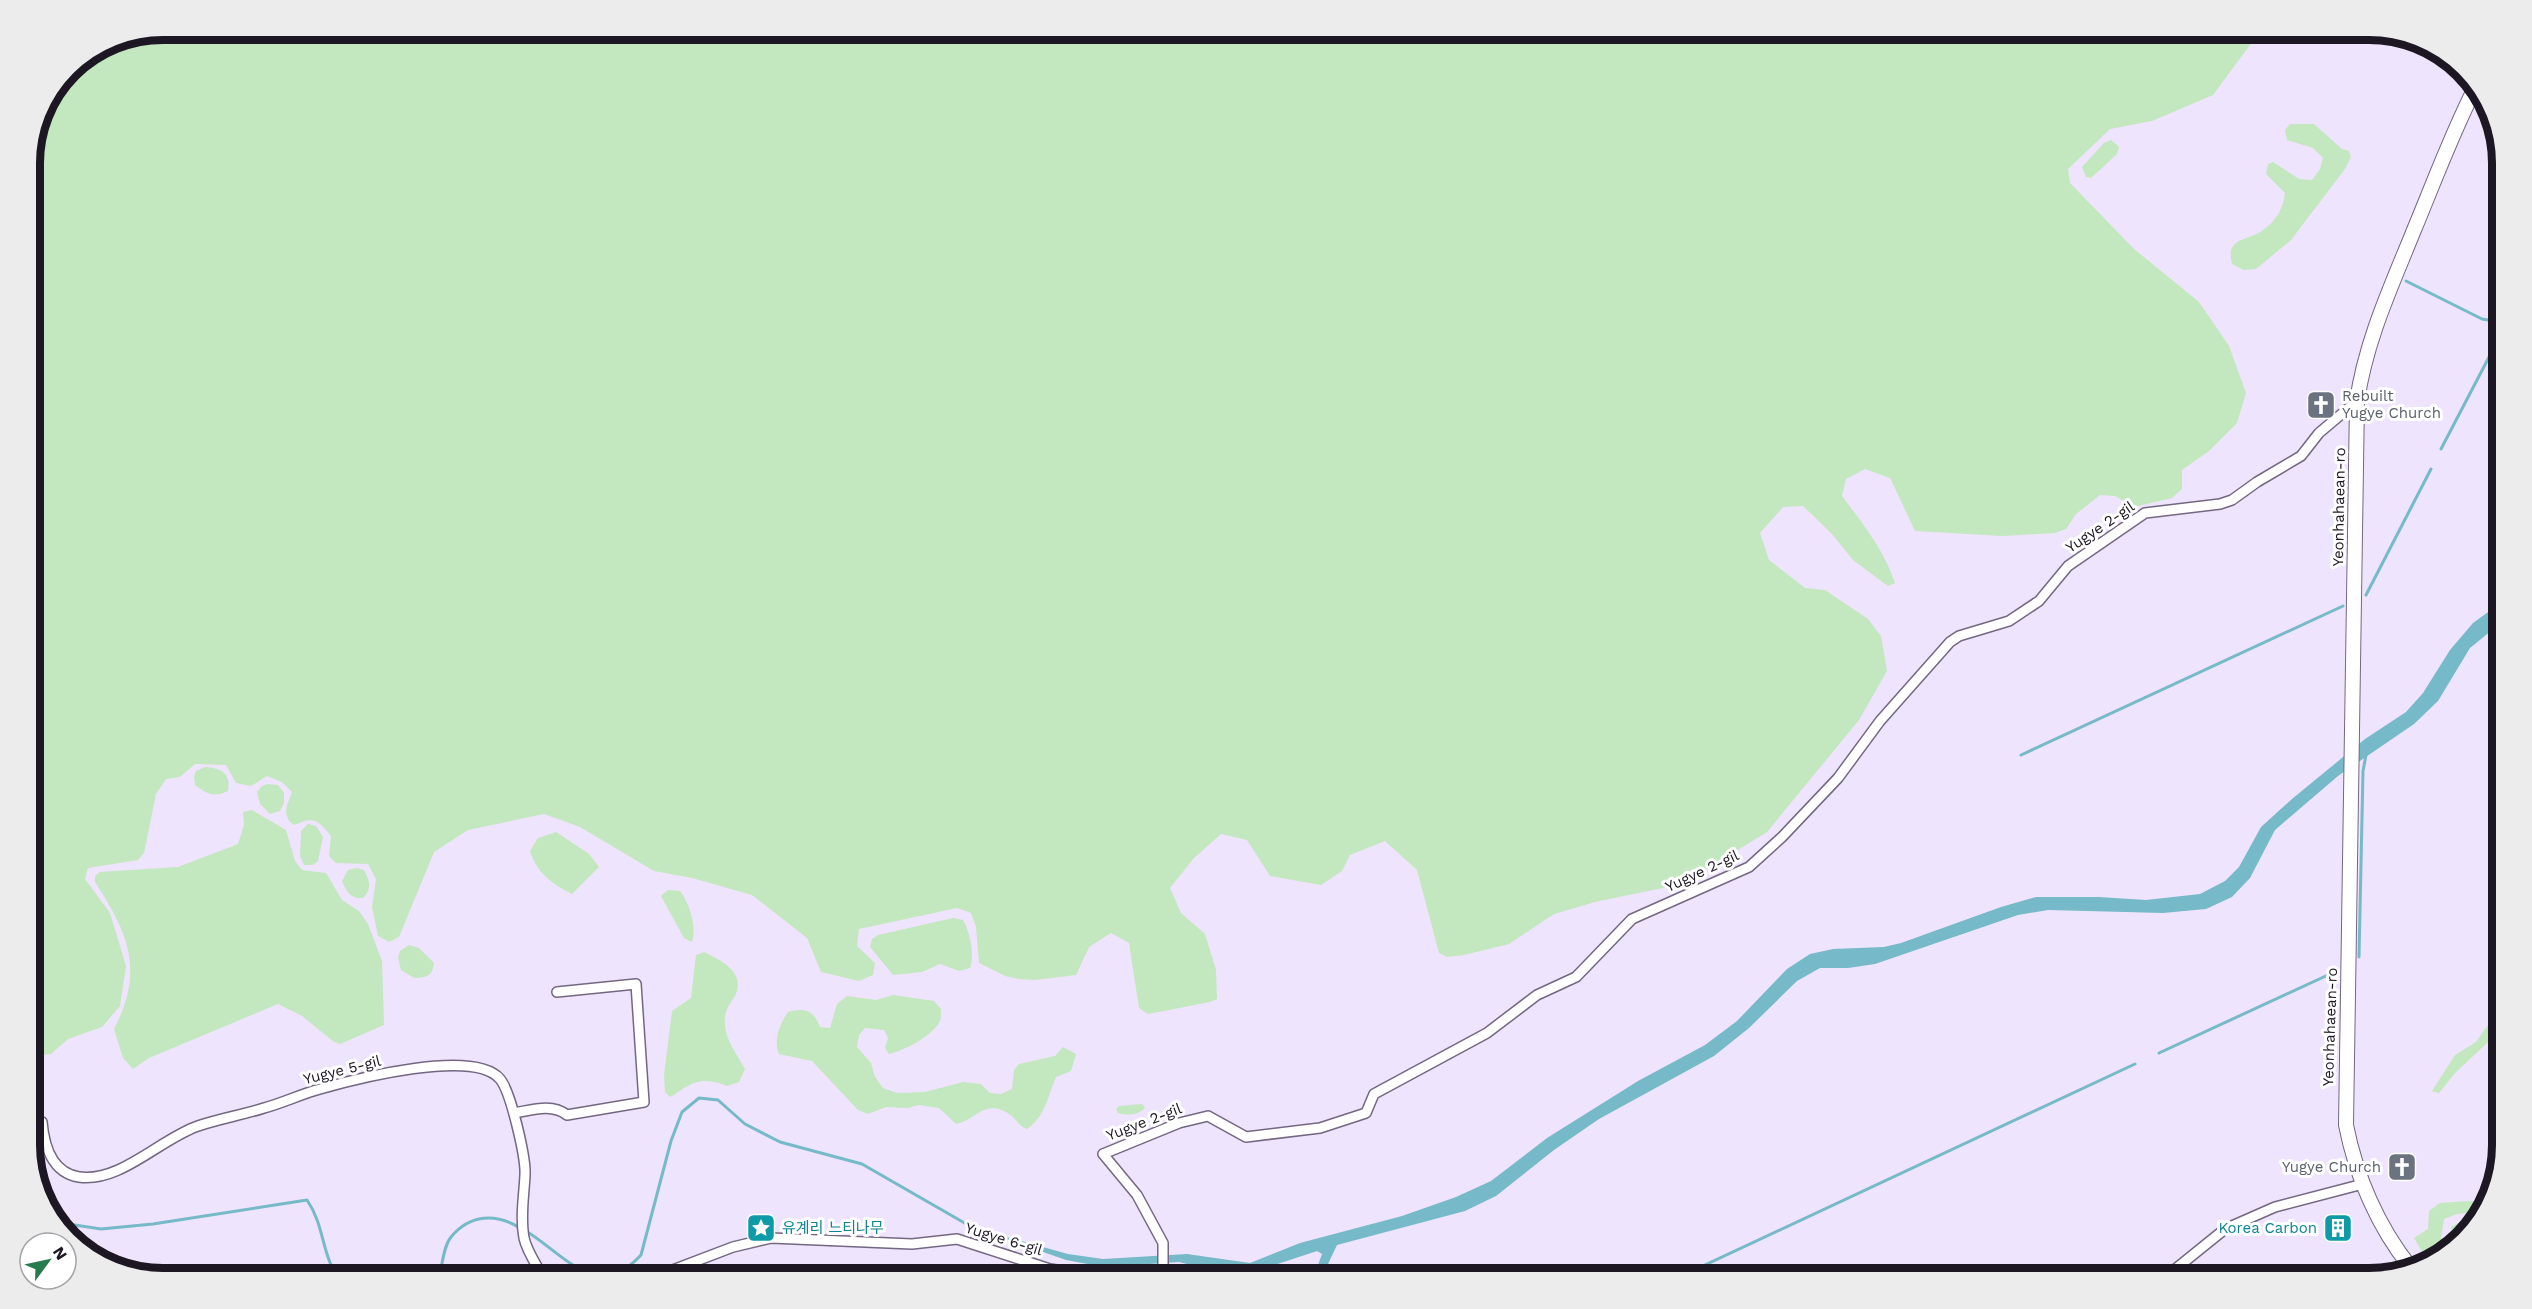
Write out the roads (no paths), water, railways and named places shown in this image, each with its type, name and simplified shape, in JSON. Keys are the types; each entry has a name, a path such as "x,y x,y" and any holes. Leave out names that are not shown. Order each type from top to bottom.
{"street":[{"name":"Yeonhahaean-ro","path":"2407,1262 2383,1226 2363,1184 2350,1146 2345,1105 2357,401 2367,349 2378,316 2471,96"},
{"name":"Yugye 2-gil","path":"1163,1268 1162,1243 1137,1195 1103,1154 1179,1123 1208,1116 1246,1137 1320,1128 1366,1113 1374,1094 1487,1033 1537,995 1576,977 1632,919 1749,867 1782,837 1838,778 1880,721 1950,642 1959,636 2009,621 2039,601 2068,566 2145,513 2220,504 2232,500 2264,477 2301,456 2319,433 2357,401"},
{"path":"514,1113 545,1108 559,1109 567,1115 644,1102 636,984 557,993"},
{"name":"Yugye 5-gil","path":"41,1122 44,1142 54,1163 70,1175 81,1178 110,1174 196,1127 363,1077 458,1064 491,1072 501,1080 514,1113 525,1173 524,1240 538,1268"},
{"path":"2176,1268 2224,1229 2275,1207 2363,1184"},
{"name":"Yugye 6-gil","path":"678,1268 733,1247 771,1238 912,1244 957,1239 1053,1268"}],"water":[{"path":"2491,610 2491,631 2470,648 2438,701 2414,724 2338,776 2275,830 2250,878 2232,897 2206,909 2163,913 2048,910 2018,915 1875,964 1848,968 1820,968 1797,981 1749,1028 1714,1056 1599,1119 1554,1150 1496,1196 1465,1211 1337,1245 1326,1268 1317,1268 1322,1254 1317,1251 1265,1268 1203,1268 1179,1262 1104,1267 1066,1260 974,1228 1068,1254 1103,1259 1187,1254 1250,1263 1300,1243 1402,1216 1456,1197 1491,1181 1547,1138 1638,1081 1705,1045 1737,1021 1787,969 1810,954 1833,949 1884,947 1901,943 2001,907 2036,897 2146,900 2200,894 2225,881 2239,867 2261,827 2365,739 2406,712 2423,693 2450,650 2473,623"}],"waterway":[{"path":"2406,281 2482,319 2491,321"},
{"path":"2441,449 2491,353"},
{"path":"2366,595 2431,469"},
{"path":"2021,755 2343,606"},
{"path":"2359,957 2363,771 2366,755"},
{"path":"2159,1053 2328,975"},
{"path":"1699,1268 2135,1064"},
{"path":"626,1268 641,1255 671,1141 682,1112 699,1098 718,1100 745,1124 780,1142 862,1164 975,1229"},
{"path":"69,1224 101,1229 153,1224 307,1200 317,1220 333,1268"},
{"path":"441,1268 448,1241 458,1229 466,1224 475,1220 493,1218 520,1228"},
{"path":"526,1231 578,1268"}],"place":[{"name":"Rebuilt Yugye Church","path":"2321,405"},
{"name":"Yugye Church","path":"2402,1167"},
{"name":"유계리 느티나무","path":"761,1228"},
{"name":"Korea Carbon","path":"2338,1228"}]}
